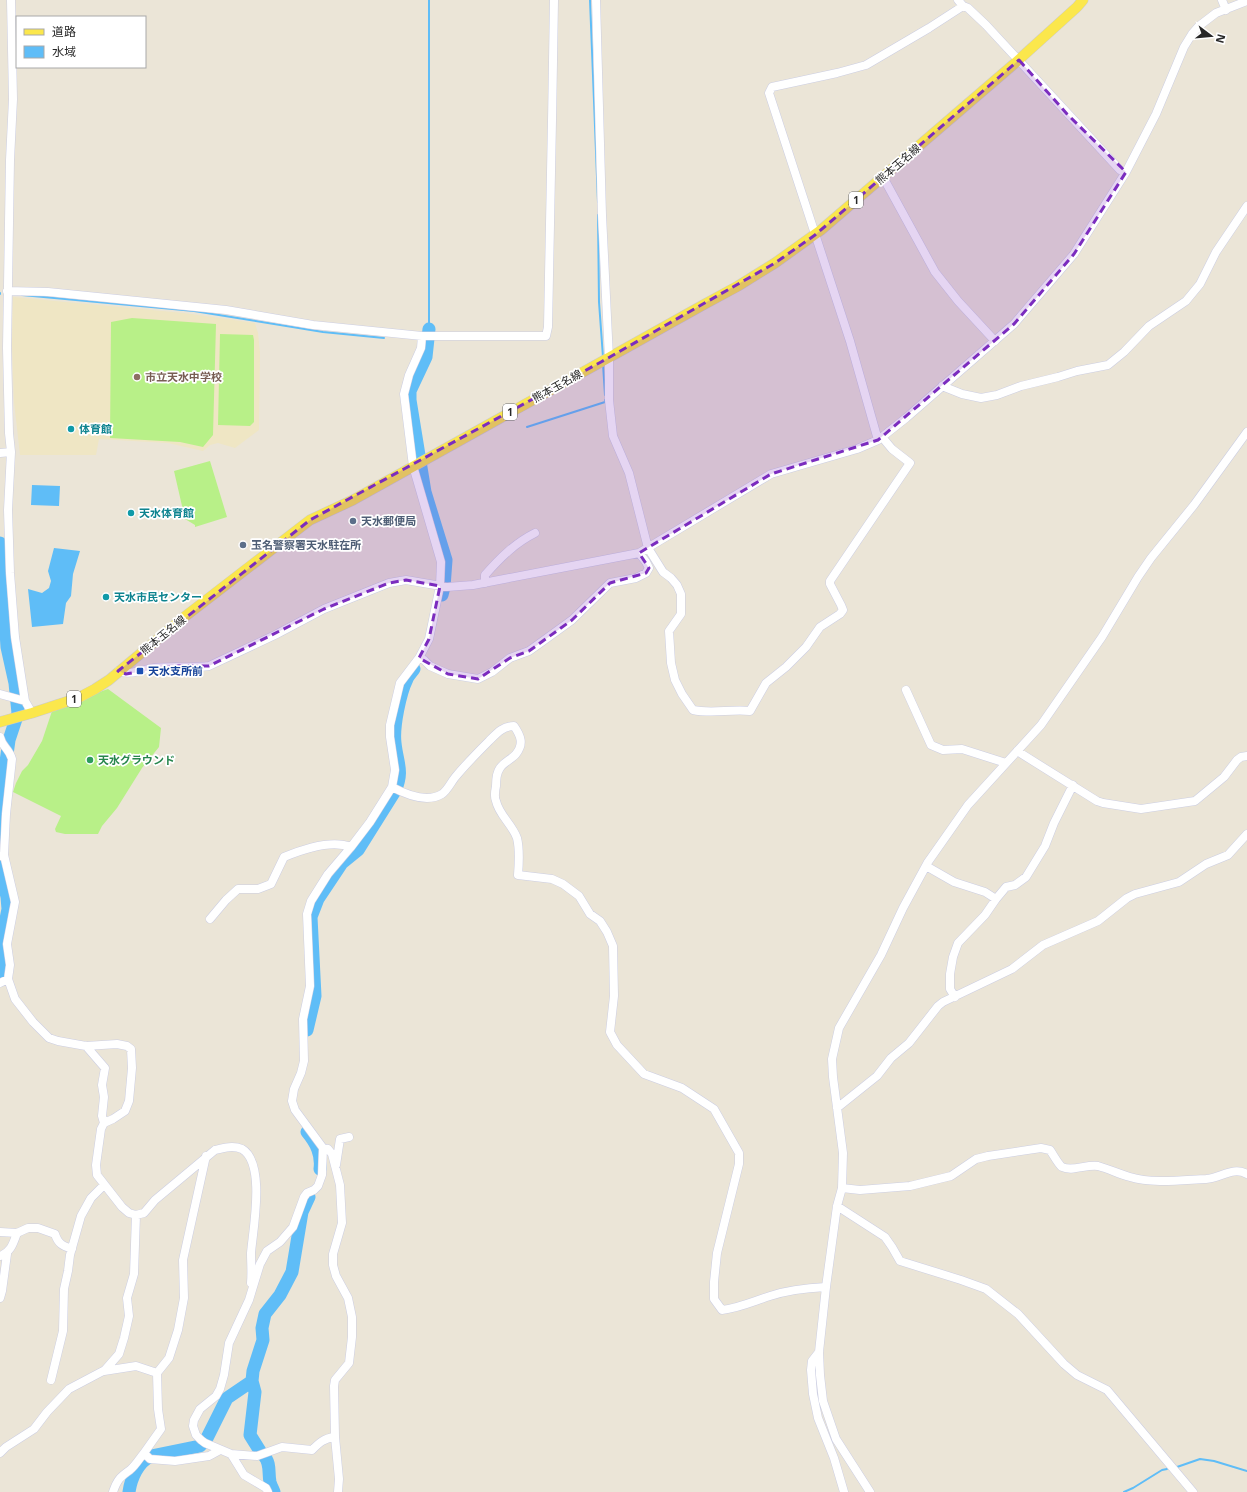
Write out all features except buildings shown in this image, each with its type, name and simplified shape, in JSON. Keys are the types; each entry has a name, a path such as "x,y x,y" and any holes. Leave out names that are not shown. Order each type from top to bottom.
{"main road":[{"name":"熊本玉名線","path":"5,720 78,698 95,690 183,618 310,520 353,500 703,304 738,286 775,263 815,235 883,177 1019,60 1083,0"}],"street":[{"path":"12,0 13,86 7,291 9,433 5,452 10,573 15,636 22,701 28,714"},
{"path":"7,291 48,292 226,310 313,325 427,336 546,336 548,327 554,0"},
{"path":"596,0 605,360 613,436 629,473 648,548 663,572 677,585 680,594 681,614 669,631 668,640 675,680 682,694 693,710 750,711 766,683 786,668 806,647 820,627 840,614 843,610 830,584 830,581 910,463 880,439 852,347 769,93 772,87 866,65 929,28 960,3 968,8 1019,60 1120,170 1126,172"},
{"path":"1222,0 1226,10"},
{"path":"118,671 126,674 163,667 209,666 275,635 324,609 389,582 406,580 443,586 473,585 639,553 771,474 857,449 880,439 1014,324 1074,254 1126,172 1156,114 1184,47 1192,34 1199,26 1216,13 1247,1"},
{"path":"883,177 935,272 958,301 995,341"},
{"path":"942,386 962,394 981,398 997,395 1021,386 1077,371 1108,364 1124,352 1149,326 1186,301 1200,284 1216,252 1247,206"},
{"path":"338,1492 339,1479 335,1437 334,1386 336,1380 349,1363 352,1337 352,1317 348,1298 336,1276 333,1265 333,1254 342,1223 340,1185 332,1154 328,1149 323,1148 295,1110 292,1101 294,1089 301,1073 304,1061 303,1019 310,986 307,914 311,902 328,874 370,822 393,787 395,770 390,737 390,725 400,683 420,658 429,639 443,586 441,562 415,465 404,394 409,376 427,336"},
{"path":"870,1492 843,1452 829,1423 823,1401 820,1375 819,1352 826,1287 837,1206 842,1188 843,1153 832,1077 832,1059 839,1028 881,955 903,908 926,866 968,805 1041,725 1102,637 1151,558 1194,505 1247,432"},
{"path":"485,583 485,575 504,554 534,532"},
{"path":"420,658 430,666 448,674 478,679 492,672 510,658 529,651 572,620 610,583 636,578 646,573 649,568 639,553"},
{"path":"906,690 931,745 943,750 962,748 1006,763"},
{"path":"4,696 22,701"},
{"path":"393,787 407,795 419,797 434,797 442,794 475,754 499,731 507,726 514,726 521,735 520,744 515,755 507,760 499,770 496,783 495,800 499,811 509,823 516,837 519,848 518,875 552,879 564,884 579,896 590,914 600,921 613,946 614,996 610,1032 617,1045 644,1074 682,1088 714,1110 739,1153 739,1164 717,1253 714,1299 722,1310 802,1289 826,1287"},
{"path":"1,742 10,752 12,759 2,856 15,902 7,944 10,964 8,979 15,998 33,1022 49,1038 86,1046 117,1044 127,1046 131,1049 132,1068 129,1101 125,1110 113,1119 104,1123 101,1129 96,1165 98,1175 104,1185 122,1207 129,1213 136,1215 144,1213 155,1200 215,1150 226,1147 236,1147 249,1156 254,1171 256,1187 249,1300"},
{"path":"1018,751 1103,803 1141,809 1195,801 1224,777 1237,760 1241,757 1247,756"},
{"path":"955,996 950,989 950,974 953,957 958,943 985,915 1006,887 1015,885 1026,877 1045,846 1054,823 1073,785"},
{"path":"837,1108 877,1076 891,1058 909,1043 938,1006 955,996 1012,969 1043,944 1098,921 1131,896 1179,882 1206,864 1228,855 1247,834"},
{"path":"210,919 238,888 258,889 271,884 284,857 303,849 320,846 345,845 351,847"},
{"path":"926,866 954,882 985,892 996,899"},
{"path":"0,983 8,979"},
{"path":"86,1046 105,1068 102,1085 104,1098 102,1116 104,1123"},
{"path":"336,1170 340,1138 349,1137"},
{"path":"323,1148 322,1175 318,1186 314,1190 307,1193 304,1197 293,1227 280,1242 268,1251 260,1264 249,1300 229,1343 220,1390 216,1396 200,1409 194,1420 194,1426 196,1434 203,1442 231,1454 257,1456 282,1447 312,1450 321,1441 327,1438 335,1437"},
{"path":"842,1188 860,1190 910,1186 951,1176 976,1159 982,1157 1041,1148 1050,1150 1061,1166 1068,1168 1098,1166 1131,1178 1152,1180 1209,1179 1222,1176 1231,1171 1238,1171 1247,1174"},
{"path":"113,1492 116,1482 125,1472 130,1470 147,1455 160,1429 157,1372 169,1358 178,1330 184,1298 183,1260 206,1156"},
{"path":"51,1380 63,1331 64,1289 72,1249 81,1216 91,1198 104,1185"},
{"path":"837,1206 885,1237 900,1261 986,1289 1018,1314 1064,1364 1077,1375 1107,1390 1193,1492"},
{"path":"103,1372 119,1354 129,1316 127,1298 134,1274 136,1215"},
{"path":"0,1232 17,1233 28,1228 38,1228 55,1234 57,1240 63,1246 72,1249"},
{"path":"0,1298 2,1291 4,1255 12,1247 17,1233"},
{"path":"819,1352 812,1361 811,1370 813,1394 818,1418 834,1458 844,1492"},
{"path":"0,1453 6,1447 34,1429 47,1412 69,1389 103,1372 136,1366 157,1372"},
{"path":"147,1455 174,1461 209,1456 220,1450"},
{"path":"231,1454 244,1476 266,1488 268,1492"}],"highlighted area":[{"path":"1019,60 1067,114 1126,172 1074,254 1014,324 878,440 771,474 639,553 649,568 646,573 610,583 572,620 529,651 510,658 478,679 448,674 419,658 429,639 440,586 406,580 389,583 324,609 209,666 176,666 126,674 118,671 310,520 601,362 775,263 815,235"}],"shaded area":[{"name":"市立天水中学校","path":"13,297 184,313 255,323 258,333 260,353 259,430 235,448 218,443 210,445 203,451 168,443 99,439 96,455 20,455 14,402 12,343"}],"green space":[{"path":"132,318 216,324 213,435 203,447 180,442 110,438 111,322"},
{"path":"220,334 253,335 254,422 250,426 218,425"},
{"path":"210,461 227,517 195,527 195,525 185,519 174,471"},
{"name":"天水グラウンド","path":"108,689 161,728 159,747 142,768 117,808 102,826 98,834 65,834 56,832 55,829 61,816 13,792 16,783 22,771 28,765 42,741 52,711"}],"water":[{"path":"32,485 60,486 59,506 31,505"},
{"path":"54,548 80,551 73,574 71,596 66,603 63,624 32,627 28,589 42,593 49,588 51,581 48,571"}],"waterway":[{"path":"429,0 429,329"},
{"path":"590,0 598,202"},
{"path":"598,215 599,302 603,357"},
{"path":"22,295 194,311 323,332 384,338"},
{"path":"429,329 426,357 410,391 410,400 425,492 446,560 442,595"},
{"path":"603,364 605,395"},
{"path":"527,427 605,402 605,400"},
{"path":"0,543 7,647 15,683 18,713 9,740 0,805"},
{"path":"307,1030 315,996 311,917 318,899 342,863 358,850 398,784 399,767 395,743 396,719 404,685 414,669"},
{"path":"0,807 1,847"},
{"path":"0,867 7,897 8,909 3,934 4,967 0,975"},
{"path":"307,1132 318,1149 320,1169"},
{"path":"260,1451 250,1435 255,1392 252,1381 253,1371 263,1340 262,1328 265,1314 280,1295 292,1272 302,1212 309,1197"},
{"path":"129,1492 131,1481 142,1462 151,1456 200,1446 207,1438 227,1398 252,1381"},
{"path":"264,1456 268,1462 270,1482 274,1492"},
{"path":"1177,1467 1200,1459 1214,1461 1247,1471"},
{"path":"1124,1492 1162,1470 1167,1469"}],"place":[{"name":"市立天水中学校","path":"137,377"},
{"name":"体育館","path":"71,429"},
{"name":"天水体育館","path":"131,513"},
{"name":"天水郵便局","path":"353,521"},
{"name":"玉名警察署天水駐在所","path":"243,545"},
{"name":"天水市民センター","path":"106,597"},
{"name":"天水支所前","path":"140,671"},
{"name":"天水グラウンド","path":"90,760"}]}
